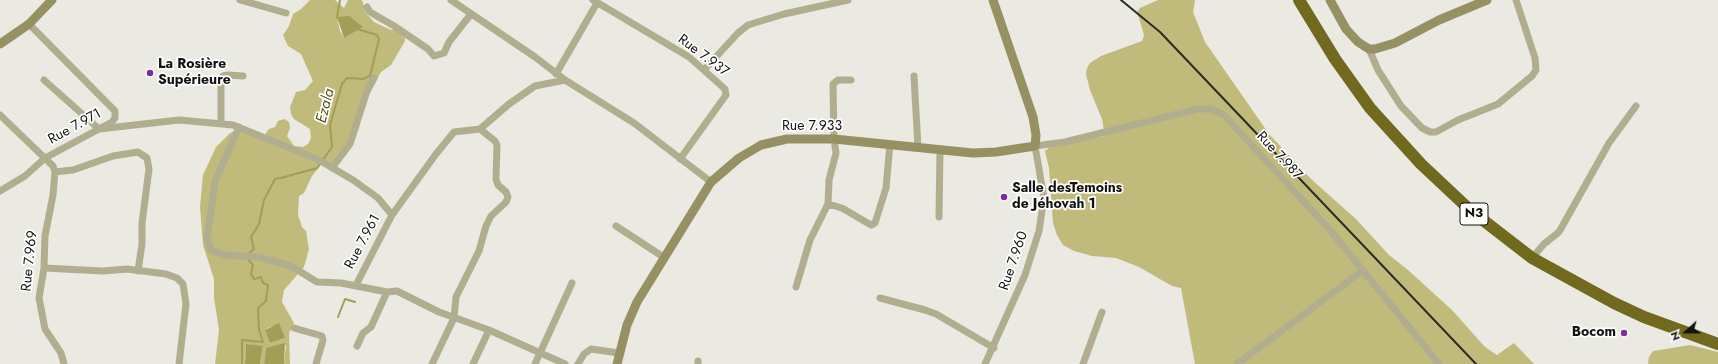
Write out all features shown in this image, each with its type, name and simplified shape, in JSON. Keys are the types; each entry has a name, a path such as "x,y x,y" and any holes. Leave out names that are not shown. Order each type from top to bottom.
{"highway":[{"name":"N3","path":"1299,0 1335,59 1379,118 1421,164 1470,210 1532,258 1614,303 1644,317 1718,344"}],"street":[{"path":"0,44 29,24 52,0"},
{"path":"240,0 286,13"},
{"path":"451,0 535,57 556,74 634,122 711,182"},
{"path":"704,70 738,33 748,25 784,14 848,0"},
{"name":"Rue 7.960","path":"985,364 994,348 1025,275 1043,212 1043,187 1035,146 1036,130 1033,117 993,0"},
{"path":"1330,0 1346,29 1358,42 1369,49 1378,70 1401,106 1422,128 1430,132 1436,132 1458,120 1498,104 1532,76 1536,70 1535,58 1516,0"},
{"path":"1369,49 1386,47 1439,20 1487,0"},
{"path":"556,74 595,1"},
{"name":"Rue 7.937","path":"595,1 689,58 720,83 725,89 726,95 680,158"},
{"path":"367,7 370,12 428,49 434,56 444,53 449,42 471,14"},
{"name":"Rue 7.971","path":"1,189 24,176 45,158 112,122 115,118 115,111 29,24"},
{"path":"221,124 221,85 223,76 243,76"},
{"path":"914,76 918,148"},
{"path":"332,168 350,144 367,91 374,78"},
{"path":"44,80 99,129 179,120 239,127 321,162 353,180 378,198 392,215"},
{"path":"432,364 454,318 456,297 479,251 486,226 491,216 506,202 508,197 496,179 497,145 495,141 480,129 508,104 536,86 565,80"},
{"path":"796,287 810,240 828,204 829,180 835,157 834,84 838,80 851,80"},
{"path":"1532,258 1544,244 1559,232 1608,143 1636,106"},
{"name":"Rue 7.987","path":"1035,146 1065,142 1198,110 1211,109 1224,115 1330,230 1439,364"},
{"path":"0,115 53,166 55,172 73,170 113,156 138,152 147,158 149,168 138,271"},
{"path":"239,127 215,180 207,239 211,250 224,255 258,257 291,266 317,282 356,284"},
{"name":"Rue 7.961","path":"480,129 454,132 436,154 392,215 356,284 387,292 397,291 454,318 489,330 565,364"},
{"name":"Rue 7.933","path":"616,364 631,314 647,284 665,258 711,182 739,158 761,145 787,139 834,139 973,153 996,152 1035,146"},
{"path":"828,204 842,208 872,225 875,223 886,188 890,144"},
{"path":"939,217 940,150"},
{"name":"Rue 7.969","path":"55,172 45,236 44,268 39,298 42,321 45,329 61,353 64,364"},
{"path":"616,226 665,258"},
{"path":"44,268 138,271 166,274 177,278 183,284 186,304 179,364"},
{"path":"1236,364 1362,271"},
{"path":"535,364 572,283"},
{"path":"357,346 364,333 371,327 387,292"},
{"path":"880,298 926,310 994,348"},
{"path":"1083,364 1102,312"},
{"path":"294,328 322,336 323,340 316,364"},
{"path":"473,364 489,330"},
{"path":"578,364 584,354 591,349 619,353"}],"shaded area":[{"path":"310,0 335,0 344,8 348,0 362,0 366,13 374,22 391,30 401,27 404,32 405,41 391,65 381,72 369,94 361,113 359,128 348,150 333,165 321,165 312,176 304,193 299,196 298,215 302,227 306,231 309,249 304,267 284,290 282,302 294,323 289,333 290,364 284,364 286,345 266,348 264,364 260,364 263,347 246,344 245,364 215,364 219,330 214,298 214,279 203,245 200,207 203,175 216,147 230,133 235,131 254,130 264,136 269,129 275,127 278,121 284,119 289,122 290,128 287,136 294,146 303,147 308,144 311,138 310,129 294,119 291,114 290,107 296,92 305,90 313,81 301,54 288,46 283,35 289,26 293,14 301,9","holes":["337,17 362,27 344,38 340,31","272,326 285,338 270,343 266,329"]},
{"path":"1158,0 1195,0 1193,12 1205,42 1269,134 1311,179 1356,219 1389,255 1452,310 1485,347 1497,355 1514,343 1534,364 1195,364 1181,288 1172,286 1139,267 1116,258 1092,256 1074,251 1063,245 1057,235 1053,223 1049,168 1045,151 1050,147 1105,136 1102,119 1090,90 1086,74 1087,68 1090,63 1101,56 1142,41 1144,35 1137,12 1140,8"},
{"path":"349,16 363,27 344,38 337,17"},
{"path":"279,323 285,338 270,343 265,330"},
{"path":"285,343 284,364 264,364 266,348"},
{"path":"246,344 263,346 260,364 245,364"},
{"path":"1690,345 1718,352 1718,364 1648,364 1649,357 1653,351"}],"waterway":[{"name":"Ezala","path":"339,20 337,17 340,0"},
{"name":"Ezala","path":"248,254 254,249 251,237 259,224 264,200 275,179 317,168 332,147 330,125 342,84 347,78 363,79 370,76 379,39 377,35 357,29"},
{"path":"242,364 242,340 263,342 259,330 258,308 266,301 268,285 263,283 261,277 254,279 251,274 253,265 247,258"},
{"path":"338,317 345,299 355,302"}],"railway":[{"path":"1121,0 1160,32 1476,364"}],"place":[{"name":"La Rosière Supérieure","path":"150,73"},
{"name":"Salle desTemoins de Jéhovah 1","path":"1004,197"},
{"name":"Bocom","path":"1624,333"}]}
